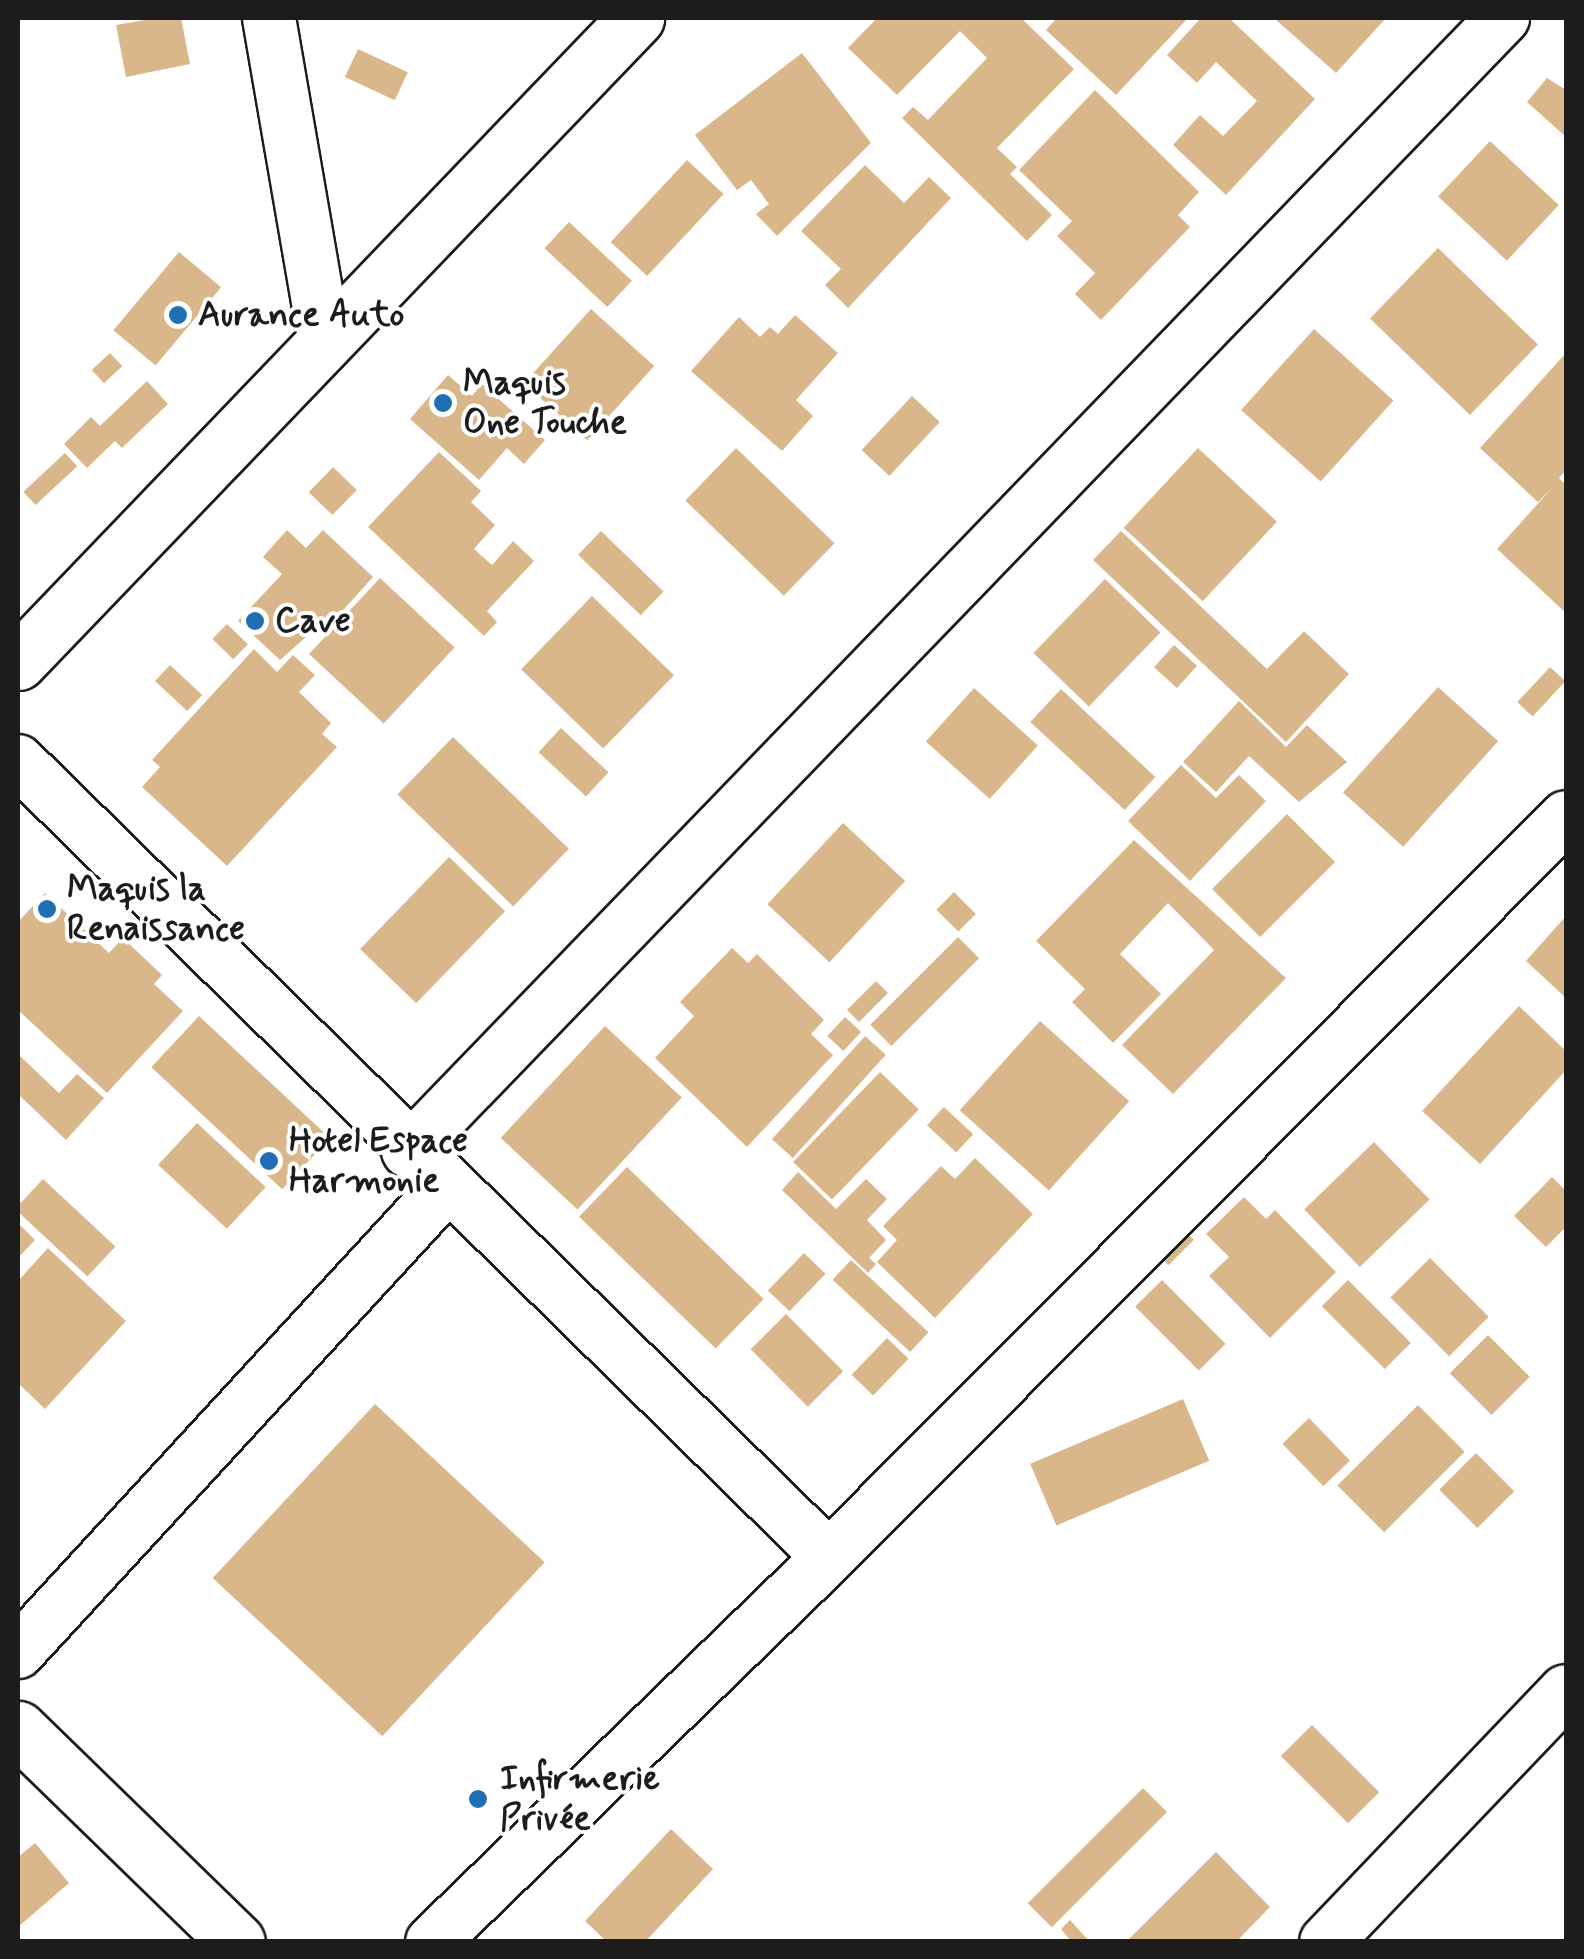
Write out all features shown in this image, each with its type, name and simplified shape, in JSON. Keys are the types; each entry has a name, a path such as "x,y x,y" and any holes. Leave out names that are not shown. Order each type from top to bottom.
{"street":[{"path":"269,18 326,342"},
{"path":"18,662 636,18"},
{"path":"408,1151 1503,18"},
{"path":"18,761 408,1151 829,1557"},
{"path":"432,1942 829,1557 1566,817"},
{"path":"18,1652 446,1187"},
{"path":"1326,1942 1566,1691"},
{"path":"18,1729 237,1942"}],"building":[{"path":"181,18 190,64 126,77 116,25"},
{"path":"877,18 1021,18 1074,69 997,148 1017,167 1010,174 1052,215 1027,241 902,118 913,107 928,120 987,58 960,31 897,95 848,48"},
{"path":"1057,18 1188,18 1116,95 1046,30"},
{"path":"1201,18 1229,18 1315,99 1226,195 1173,145 1200,115 1223,136 1257,101 1216,62 1197,83 1167,55"},
{"path":"1274,18 1386,18 1336,73"},
{"path":"358,49 408,72 395,100 345,77"},
{"path":"802,53 871,143 777,236 756,214 769,204 751,180 737,190 695,135"},
{"path":"1547,78 1566,90 1566,137 1527,102"},
{"path":"1095,90 1199,192 1178,215 1190,227 1101,320 1075,294 1095,273 1057,236 1072,221 1019,170"},
{"path":"1490,141 1559,205 1507,261 1438,197"},
{"path":"687,160 724,194 647,276 611,242"},
{"path":"865,165 904,203 929,177 951,198 848,308 825,285 841,269 801,231"},
{"path":"569,222 632,281 607,307 544,248"},
{"path":"1438,248 1538,345 1470,415 1370,318"},
{"path":"179,252 221,287 156,365 113,330"},
{"path":"591,309 654,366 587,440 524,383"},
{"path":"795,315 838,353 796,400 813,416 782,451 691,371 739,317 760,337 770,327 778,334"},
{"path":"1314,329 1394,401 1321,482 1241,410"},
{"path":"110,353 122,366 104,383 92,370"},
{"path":"1566,353 1566,470 1559,478 1566,485 1566,613 1497,549 1553,487 1538,502 1480,448"},
{"path":"448,375 472,396 482,384 545,440 524,464 507,448 479,480 410,419"},
{"path":"147,381 168,404 122,448 115,441 87,468 64,444 91,417 100,426"},
{"path":"912,396 940,422 889,476 862,450"},
{"path":"736,448 835,543 784,596 685,501"},
{"path":"1198,448 1277,522 1203,601 1124,528"},
{"path":"439,452 481,491 471,502 495,525 474,549 492,565 513,541 534,561 487,611 497,622 484,636 368,527"},
{"path":"65,453 77,466 36,505 23,492"},
{"path":"333,467 357,490 332,515 309,492"},
{"path":"287,530 306,548 323,530 373,577 335,619 332,614 280,660 238,621 282,574 263,557"},
{"path":"601,531 664,591 641,615 578,555"},
{"path":"1121,531 1267,669 1304,631 1349,674 1286,742 1093,560"},
{"path":"380,578 455,648 384,724 309,654"},
{"path":"1105,579 1160,632 1089,707 1033,653"},
{"path":"592,596 674,675 603,749 521,669"},
{"path":"227,624 248,644 233,659 212,639"},
{"path":"1174,645 1197,666 1177,688 1154,667"},
{"path":"254,649 277,672 293,655 315,675 299,692 331,723 322,734 337,747 227,866 142,787 160,767 152,760"},
{"path":"170,665 202,695 187,711 155,681"},
{"path":"1550,667 1565,681 1533,716 1517,702"},
{"path":"1438,687 1498,741 1403,847 1343,793"},
{"path":"974,688 1038,746 990,799 926,742"},
{"path":"1061,689 1155,777 1125,810 1030,722"},
{"path":"1239,701 1286,747 1307,725 1347,762 1299,802 1249,756 1216,792 1183,762"},
{"path":"561,728 609,772 586,796 538,752"},
{"path":"453,737 569,849 513,906 397,795"},
{"path":"1181,765 1216,798 1239,775 1266,801 1190,881 1128,821"},
{"path":"1287,814 1335,862 1260,937 1212,889"},
{"path":"843,823 905,881 829,962 767,904"},
{"path":"1134,840 1286,978 1173,1094 1122,1045 1214,950 1168,903 1120,954 1161,994 1113,1043 1072,1002 1085,989 1036,941"},
{"path":"449,857 505,911 416,1003 360,949"},
{"path":"954,892 976,914 958,932 936,910"},
{"path":"45,893 109,953 123,938 162,975 154,984 183,1011 107,1093 18,1010 18,922"},
{"path":"1566,916 1566,998 1526,961"},
{"path":"958,937 979,958 892,1046 870,1025"},
{"path":"732,948 748,963 757,954 824,1020 811,1034 833,1055 747,1147 655,1058 694,1016 680,1002"},
{"path":"876,981 888,993 859,1022 847,1010"},
{"path":"1519,1006 1566,1051 1566,1070 1480,1164 1422,1111"},
{"path":"199,1016 330,1138 282,1189 151,1067"},
{"path":"845,1017 861,1032 843,1051 827,1036"},
{"path":"1040,1021 1129,1101 1049,1190 960,1110"},
{"path":"605,1026 682,1098 577,1210 501,1138"},
{"path":"865,1036 886,1055 793,1158 772,1139"},
{"path":"20,1056 59,1093 77,1074 104,1098 66,1140 18,1094"},
{"path":"880,1072 919,1110 832,1199 793,1162"},
{"path":"944,1107 973,1134 956,1153 927,1125"},
{"path":"197,1123 266,1187 227,1229 158,1165"},
{"path":"1374,1142 1430,1200 1360,1267 1304,1209"},
{"path":"975,1158 1033,1214 935,1318 877,1262 897,1240 883,1226 941,1166 955,1179"},
{"path":"627,1167 764,1299 716,1349 579,1217"},
{"path":"798,1172 836,1209 866,1179 887,1199 867,1220 886,1240 869,1258 876,1264 868,1273 782,1190"},
{"path":"1552,1177 1566,1191 1566,1227 1546,1247 1514,1216"},
{"path":"43,1179 115,1247 87,1277 18,1212 18,1206"},
{"path":"1244,1197 1266,1219 1275,1210 1336,1272 1270,1338 1209,1276 1229,1257 1206,1234"},
{"path":"1174,1220 1194,1240 1168,1265 1149,1245"},
{"path":"18,1223 35,1240 18,1258"},
{"path":"48,1248 126,1321 45,1409 18,1383 18,1281"},
{"path":"804,1253 826,1274 789,1311 768,1290"},
{"path":"1430,1258 1489,1317 1449,1356 1390,1298"},
{"path":"851,1260 929,1332 910,1352 833,1280"},
{"path":"1162,1280 1226,1344 1199,1371 1135,1307"},
{"path":"1348,1280 1411,1343 1385,1369 1322,1306"},
{"path":"786,1314 843,1371 808,1407 751,1349"},
{"path":"1488,1335 1530,1377 1492,1415 1450,1373"},
{"path":"887,1338 909,1359 873,1396 852,1375"},
{"path":"1183,1399 1209,1461 1056,1526 1030,1464"},
{"path":"375,1404 545,1562 382,1736 213,1578"},
{"path":"1418,1405 1465,1452 1384,1532 1337,1486"},
{"path":"1309,1418 1350,1460 1323,1486 1282,1444"},
{"path":"1476,1453 1514,1491 1477,1528 1439,1490"},
{"path":"1312,1725 1379,1792 1348,1823 1281,1756"},
{"path":"1143,1788 1167,1812 1052,1927 1028,1903"},
{"path":"671,1829 713,1869 645,1942 607,1942 585,1921"},
{"path":"35,1843 69,1883 18,1927 18,1857"},
{"path":"1216,1852 1270,1907 1236,1942 1126,1942"},
{"path":"1070,1920 1090,1942 1072,1942 1061,1929"}],"place":[{"name":"Aurance Auto","path":"178,315"},
{"name":"Maquis One Touche","path":"443,403"},
{"name":"Cave","path":"255,621"},
{"name":"Maquis la Renaissance","path":"47,909"},
{"name":"Hotel Espace Harmonie","path":"269,1161"},
{"name":"Infirmerie Privée","path":"478,1799"}]}
